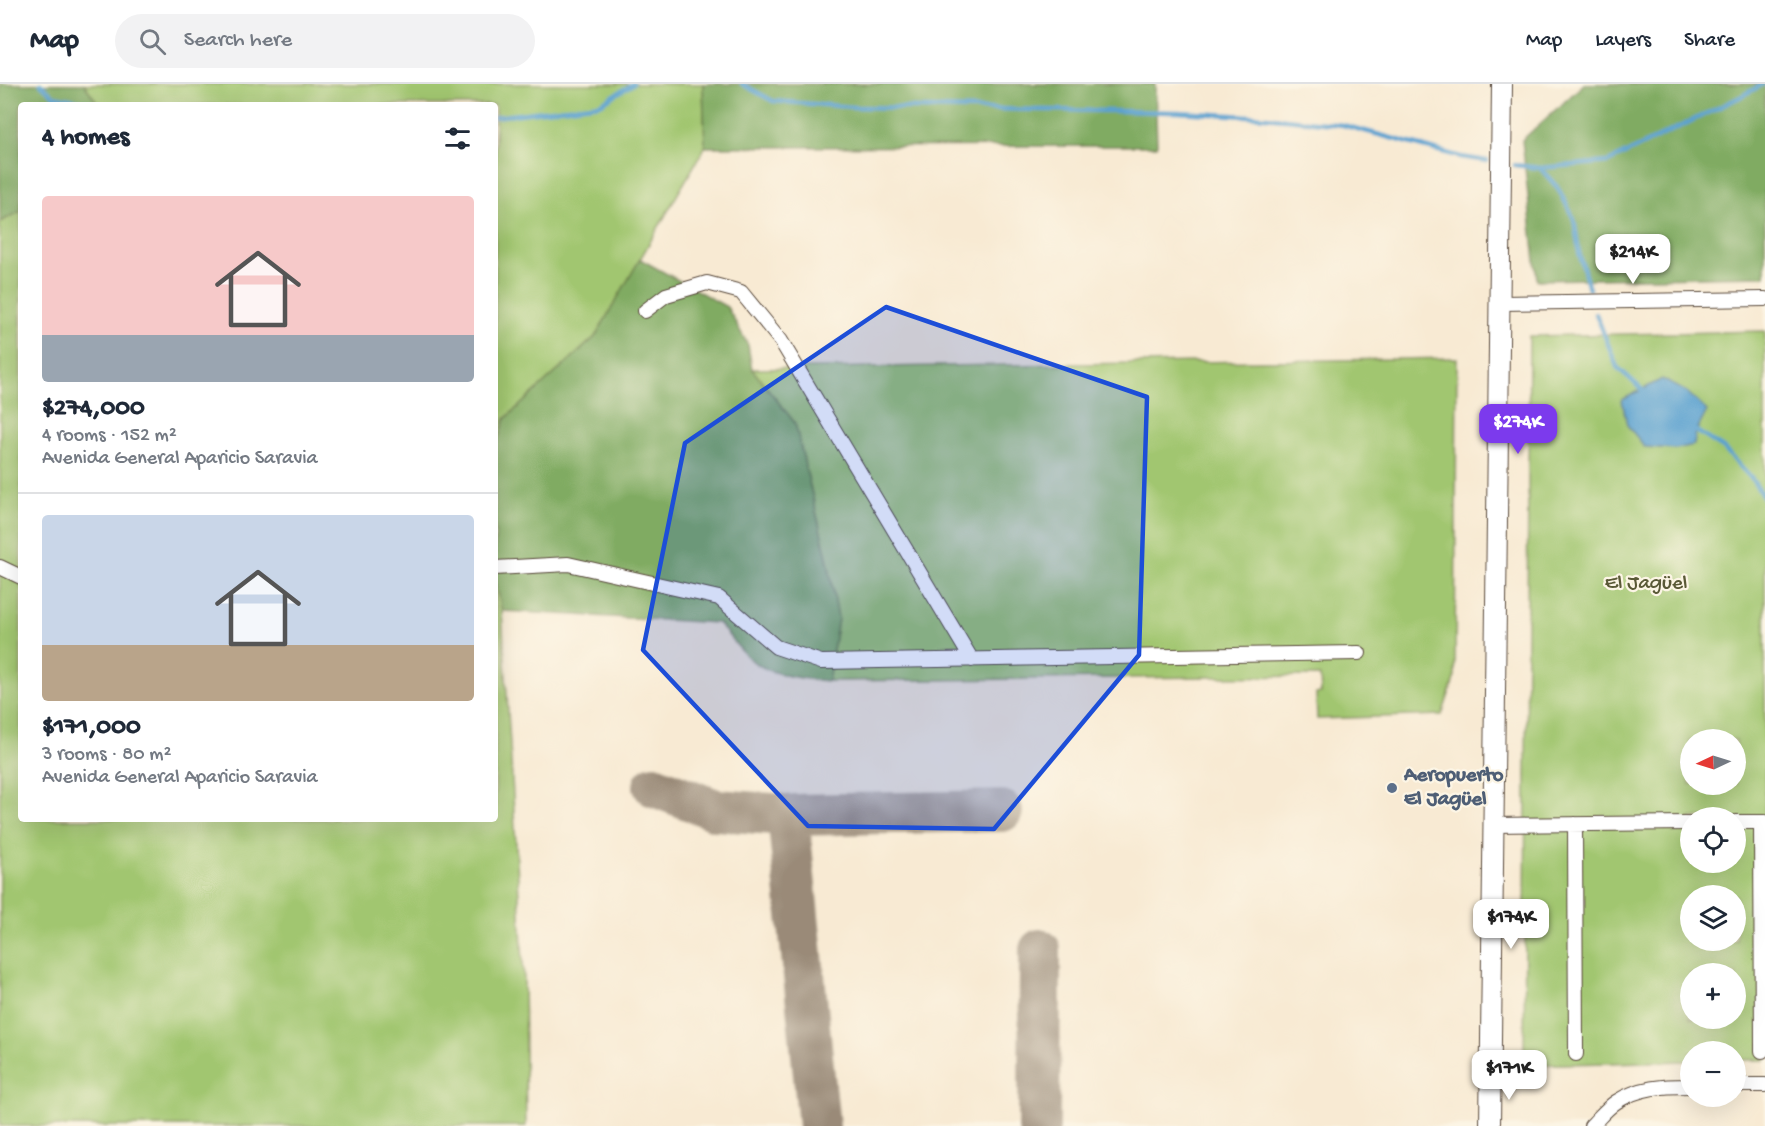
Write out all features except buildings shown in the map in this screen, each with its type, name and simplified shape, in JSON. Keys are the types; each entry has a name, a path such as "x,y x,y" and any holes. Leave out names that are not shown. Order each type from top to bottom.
{"main road":[{"path":"1490,1126 1502,84"}],"street":[{"path":"645,311 666,295 707,283 741,292 782,341 972,660"},
{"path":"1501,303 1765,299"},
{"path":"498,567 568,564 719,598 776,648 821,662 1359,653"},
{"path":"0,567 18,576"},
{"path":"1746,822 1763,822 1762,1051"},
{"path":"1494,825 1680,823"},
{"path":"1575,824 1576,1054"},
{"path":"1746,1085 1765,1085"},
{"path":"1591,1126 1614,1103 1643,1089 1680,1086"}],"highlighted area":[{"path":"886,307 1147,397 1139,655 994,829 808,826 643,650 685,443"}],"green space":[{"path":"0,84 84,84 97,102 18,102 18,213 0,222"},
{"path":"84,84 703,84 705,147 595,337 505,419 498,441 498,102 97,102"},
{"path":"703,84 1155,84 1157,146 705,147"},
{"path":"1584,84 1765,84 1765,276 1537,280 1522,140"},
{"path":"18,213 18,822 498,822 498,592 502,611 524,979 526,1126 0,1126 0,222"},
{"path":"640,259 727,307 748,345 752,369 795,423 828,562 838,618 828,681 803,679 762,667 744,653 718,623 502,611 498,592 498,441 505,419 595,337"},
{"name":"El Jagüel","path":"1765,331 1765,1060 1746,1060 1746,1041 1680,1041 1680,1061 1524,1065 1529,336"},
{"path":"1457,358 1455,676 1442,715 1317,719 1316,694 1321,693 1320,676 828,681 838,618 828,562 795,423 752,369"}],"water":[{"path":"1662,379 1687,392 1707,411 1696,432 1694,445 1676,449 1645,447 1627,425 1622,400"}],"waterway":[{"path":"41,84 54,96 85,102"},
{"path":"498,117 600,104 633,84"},
{"path":"742,84 773,101 853,107 1178,112 1266,117 1343,125 1461,157 1487,161"},
{"path":"1515,165 1540,168 1608,162 1763,84"},
{"path":"1540,168 1558,188 1574,219 1579,252 1589,289"},
{"path":"1596,314 1617,367 1648,395"},
{"path":"1693,429 1723,448 1751,478 1765,499"}],"taxiway":[{"path":"654,786 716,810 788,815 1002,811"},
{"path":"788,815 819,1126"},
{"path":"1039,1126 1040,950"}],"place":[{"name":"Aeropuerto El Jagüel","path":"1392,788"}]}
